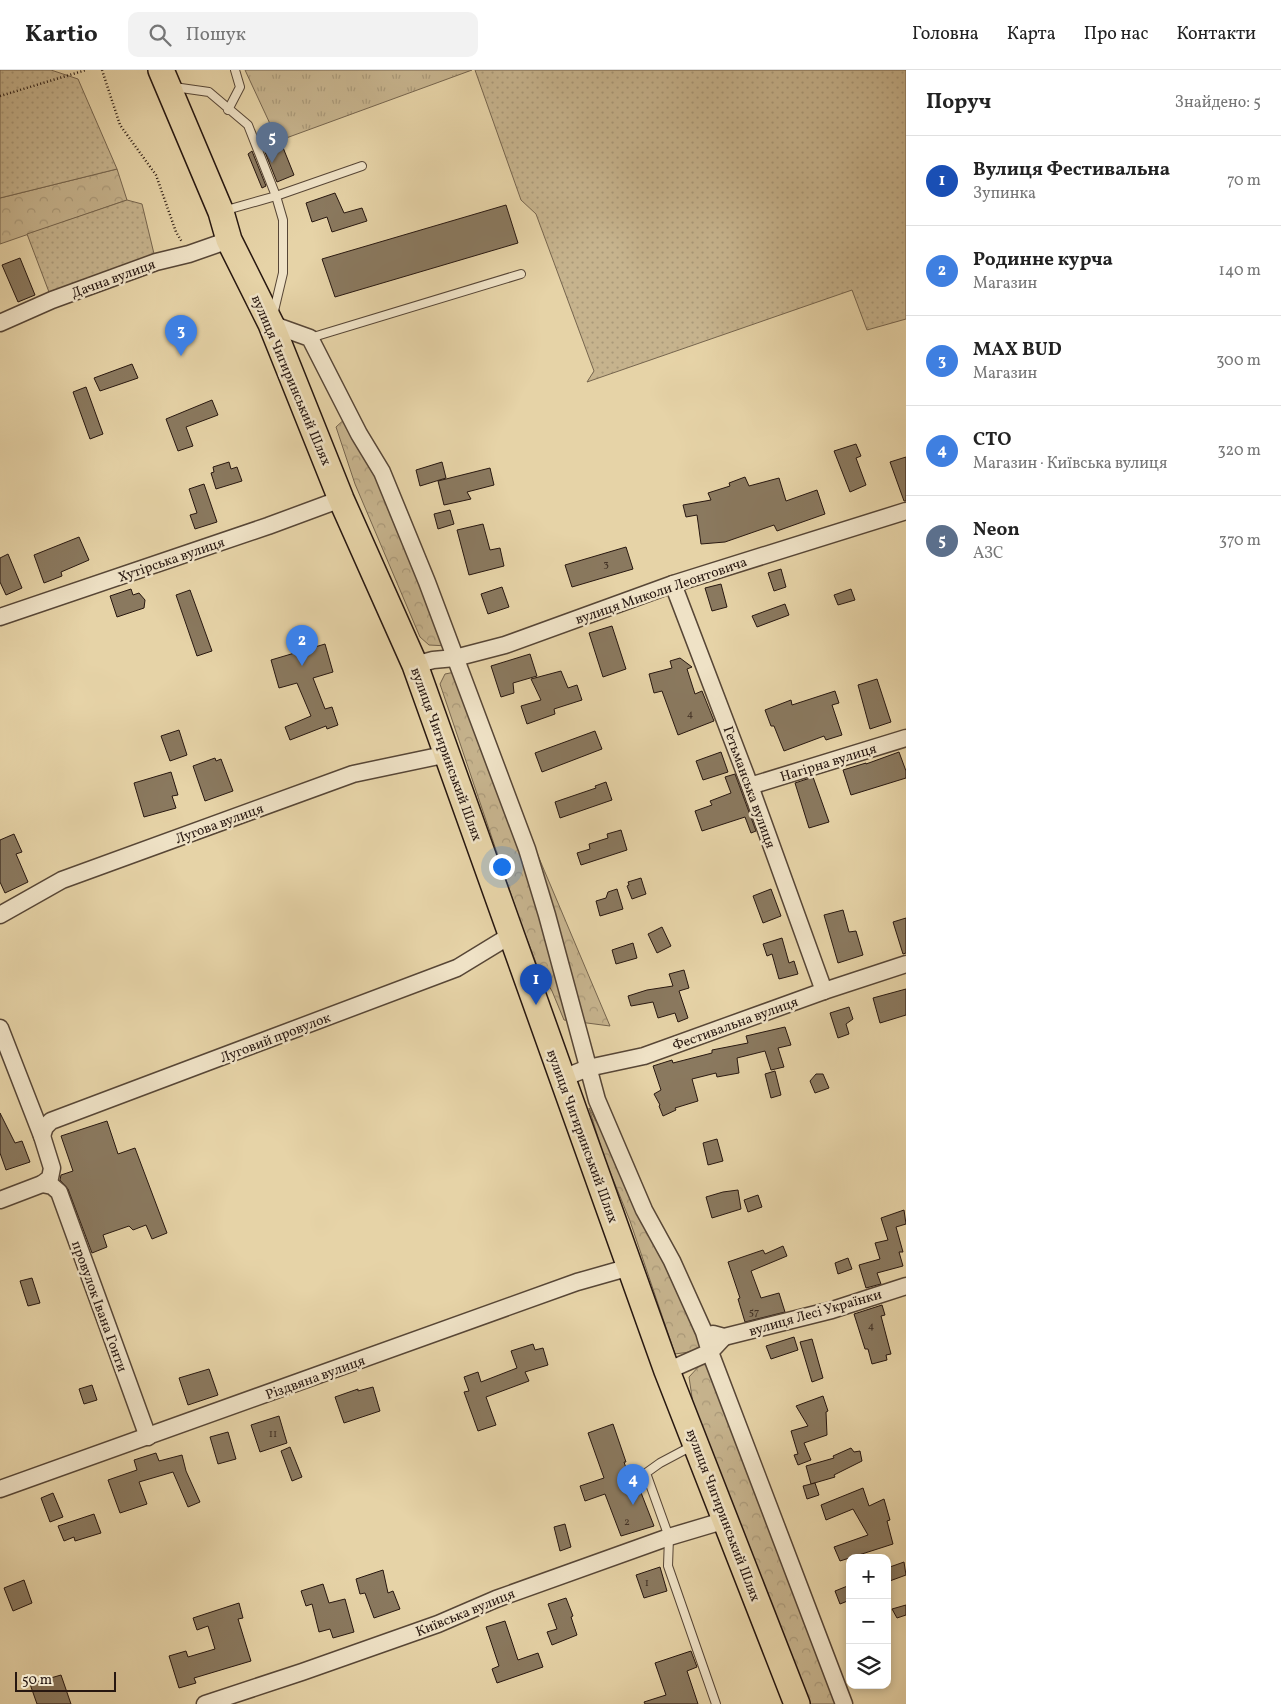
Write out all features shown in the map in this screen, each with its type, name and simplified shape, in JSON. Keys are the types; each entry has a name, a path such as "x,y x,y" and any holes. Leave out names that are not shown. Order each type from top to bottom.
{"main road":[{"name":"вулиця Чигиринський Шлях","path":"164,78 221,212 229,240 271,324 341,499 415,665 667,1371 797,1704"}],"street":[{"name":"Дачна вулиця","path":"0,323 52,300 156,262 189,254 229,240"},
{"path":"271,324 310,338 382,472 427,582 527,849 598,1100 644,1210 672,1261 704,1332 844,1704"},
{"name":"Хутірська вулиця","path":"0,617 268,526 341,499"},
{"name":"вулиця Миколи Леонтовича","path":"415,665 505,646 673,584 906,511"},
{"name":"Гетьманська вулиця","path":"673,584 750,786 824,991"},
{"name":"Нагірна вулиця","path":"750,786 906,738"},
{"name":"Лугова вулиця","path":"0,915 62,880 353,774 448,754"},
{"name":"Луговий провулок","path":"42,1136 45,1127 51,1121 456,968 510,935"},
{"name":"Фестивальна вулиця","path":"564,1078 588,1068 644,1056 824,991 906,964"},
{"path":"0,1028 42,1136 52,1168 50,1178 42,1184 0,1200"},
{"name":"провулок Івана Гонти","path":"42,1184 52,1186 59,1192 148,1437"},
{"name":"Різдвяна вулиця","path":"0,1489 578,1282 630,1267"},
{"name":"вулиця Лесі Українки","path":"724,1337 832,1310 906,1286"},
{"path":"667,1371 710,1352 724,1337 704,1332"},
{"name":"Київська вулиця","path":"205,1704 438,1624 496,1599 668,1536 726,1520"}],"lane":[{"path":"228,110 240,88 234,70"},
{"path":"164,78 209,92 228,110 248,124 276,196 283,220 283,273 271,324"},
{"path":"221,212 276,196 362,166"},
{"path":"310,338 521,274"},
{"path":"696,1444 660,1463 646,1473 668,1536 668,1566 716,1704"}],"path":[{"path":"0,96 86,70"},
{"path":"102,70 120,125 156,174 176,232 189,254"}],"green space":[{"path":"0,70 51,70 78,79 117,169 0,198"},
{"path":"245,70 472,70 278,141"},
{"path":"475,70 906,70 906,319 867,330 852,290 587,382 594,371 536,214 521,200"},
{"path":"117,169 127,200 0,244 0,198"},
{"path":"127,200 142,204 156,262 52,300 27,234"},
{"path":"348,416 360,431 448,646 429,645 420,637 355,484 336,427"},
{"path":"460,671 610,1026 564,1020 552,991 538,968 520,921 440,684 445,674"},
{"path":"589,1108 611,1149 704,1350 675,1354 630,1221 604,1157"},
{"path":"701,1364 711,1366 839,1704 801,1704 693,1404 689,1377"}],"building":[{"path":"280,140 294,175 277,182 263,147"},
{"path":"252,151 266,186 262,188 248,154"},
{"path":"335,193 344,213 362,208 367,221 332,232 327,217 312,222 306,203"},
{"path":"506,205 518,243 335,297 322,259"},
{"path":"20,258 35,295 18,302 2,265"},
{"path":"132,364 138,378 100,391 94,378"},
{"path":"86,387 103,434 90,439 73,392"},
{"path":"212,400 218,415 186,427 193,446 178,451 166,419"},
{"path":"856,444 861,456 856,458 866,485 850,492 834,451"},
{"path":"906,457 906,501 904,501 890,462"},
{"path":"229,462 231,469 237,467 242,481 216,489 211,473 214,472 213,467"},
{"path":"442,462 446,478 420,486 416,470"},
{"path":"490,468 494,485 467,492 471,499 444,505 438,481"},
{"path":"745,477 749,486 779,478 786,501 817,490 825,514 777,531 774,525 725,542 701,544 697,515 686,517 683,505 711,500 708,493 730,486 729,483"},
{"path":"204,484 217,522 195,529 190,515 197,513 189,489"},
{"path":"450,510 454,524 438,529 434,514"},
{"path":"483,524 490,550 500,548 504,566 469,575 457,530"},
{"path":"79,537 89,560 61,572 62,576 44,583 34,555"},
{"path":"626,547 633,569 572,587 565,565"},
{"path":"8,554 22,588 6,595 0,582 0,558"},
{"path":"781,569 786,587 774,591 768,573"},
{"path":"721,584 727,607 712,611 705,588"},
{"path":"502,587 509,607 488,614 481,594"},
{"path":"131,589 133,595 139,593 145,600 144,608 117,617 110,596"},
{"path":"851,589 855,600 838,605 834,595"},
{"path":"190,590 212,651 197,656 176,595"},
{"path":"785,604 789,615 757,627 752,616"},
{"path":"612,626 626,669 603,677 589,633"},
{"path":"325,644 333,672 313,678 325,709 332,707 338,725 327,729 326,726 290,740 285,727 311,716 297,683 279,688 271,660"},
{"path":"530,654 537,676 513,683 514,693 501,697 491,666"},
{"path":"680,658 692,667 687,669 695,694 702,691 714,721 678,735 662,691 654,693 649,674 672,668 670,661"},
{"path":"561,671 568,688 577,685 582,700 554,709 555,714 527,724 521,706 541,700 531,679"},
{"path":"877,679 891,722 870,729 858,685"},
{"path":"835,691 839,703 832,705 842,735 826,740 824,736 784,751 765,710 791,700 792,705"},
{"path":"179,730 187,755 170,761 161,736"},
{"path":"595,731 602,749 542,772 535,753"},
{"path":"721,752 728,772 703,780 696,761"},
{"path":"899,752 906,771 906,778 851,795 843,770"},
{"path":"215,758 216,761 221,759 233,791 205,801 193,766"},
{"path":"171,772 178,795 172,796 176,808 144,817 134,783"},
{"path":"735,774 756,831 751,833 745,817 702,831 695,811 712,805 710,801 731,793 725,777"},
{"path":"813,777 829,822 809,828 795,783"},
{"path":"606,782 612,800 560,818 555,802 596,788 595,786"},
{"path":"621,830 627,850 581,865 577,853 590,849 589,844 608,838 607,834"},
{"path":"14,834 22,852 16,854 28,882 5,893 0,882 0,840"},
{"path":"641,878 646,894 632,899 627,886 629,885 628,882"},
{"path":"617,889 623,909 600,916 596,901 606,898 608,892"},
{"path":"771,889 781,916 763,923 753,896"},
{"path":"843,910 849,932 856,931 863,955 838,963 824,915"},
{"path":"906,918 906,953 903,954 893,922"},
{"path":"662,927 671,946 657,953 648,934"},
{"path":"782,938 789,963 794,961 798,974 779,979 772,954 767,956 763,944"},
{"path":"633,943 637,958 616,964 612,950"},
{"path":"684,970 689,988 679,991 688,1018 678,1022 675,1013 658,1018 653,1002 631,1006 628,996 647,990 673,986 669,974"},
{"path":"906,989 906,1015 880,1023 873,998"},
{"path":"849,1007 853,1019 846,1024 849,1034 838,1038 830,1013"},
{"path":"785,1027 791,1045 778,1048 784,1067 771,1070 765,1051 737,1058 739,1073 717,1077 716,1073 692,1079 698,1101 675,1108 676,1110 663,1116 654,1094 661,1090 653,1066 672,1060 673,1063 712,1053 712,1050 748,1043 746,1036"},
{"path":"775,1071 781,1095 771,1098 765,1074"},
{"path":"816,1074 823,1074 829,1088 815,1093 810,1081"},
{"path":"0,1113 15,1143 22,1141 30,1162 6,1170 0,1153"},
{"path":"107,1121 118,1154 135,1148 167,1233 152,1239 146,1225 133,1230 129,1226 103,1235 107,1247 92,1253 68,1189 60,1180 61,1175 73,1171 61,1136"},
{"path":"717,1139 723,1161 708,1165 703,1143"},
{"path":"738,1190 741,1209 712,1218 706,1197"},
{"path":"758,1195 762,1207 748,1212 744,1200"},
{"path":"904,1210 906,1224 896,1227 903,1252 899,1252 903,1266 877,1273 881,1284 866,1288 859,1265 880,1259 875,1243 888,1240 881,1218"},
{"path":"783,1246 787,1256 751,1271 761,1298 779,1293 785,1312 745,1322 738,1299 740,1298 728,1262 763,1250 765,1254"},
{"path":"848,1258 852,1269 838,1274 835,1263"},
{"path":"32,1278 40,1303 28,1306 20,1281"},
{"path":"882,1305 885,1315 881,1316 891,1354 886,1355 887,1360 872,1364 868,1349 865,1349 854,1314"},
{"path":"794,1337 798,1350 771,1359 766,1346"},
{"path":"812,1339 823,1378 812,1382 800,1342"},
{"path":"533,1344 535,1350 543,1348 548,1365 525,1372 529,1381 486,1397 496,1425 478,1431 464,1392 469,1391 464,1377 478,1372 481,1382 517,1368 511,1351"},
{"path":"209,1369 218,1395 188,1405 179,1378"},
{"path":"92,1385 97,1400 84,1404 79,1389"},
{"path":"373,1387 380,1411 344,1423 335,1397 358,1389 358,1391"},
{"path":"823,1396 828,1411 826,1412 827,1435 804,1443 811,1460 798,1465 794,1455 798,1454 791,1431 808,1426 796,1406"},
{"path":"279,1416 287,1443 260,1452 251,1425"},
{"path":"613,1424 634,1492 640,1490 654,1526 621,1536 605,1494 585,1501 580,1486 604,1478 588,1433"},
{"path":"228,1432 236,1459 218,1464 210,1437"},
{"path":"290,1447 302,1477 292,1481 281,1451"},
{"path":"851,1448 854,1452 860,1451 862,1461 834,1475 835,1477 811,1484 806,1466 834,1458 833,1456"},
{"path":"156,1453 159,1461 182,1455 186,1471 200,1502 188,1507 173,1472 139,1482 147,1504 120,1513 108,1480 137,1470 134,1460"},
{"path":"815,1483 819,1495 807,1499 803,1486"},
{"path":"863,1488 869,1506 884,1499 890,1520 887,1521 893,1544 862,1554 846,1554 846,1559 840,1561 834,1547 868,1535 853,1509 826,1520 821,1505"},
{"path":"53,1493 63,1517 50,1522 41,1498"},
{"path":"94,1514 101,1533 75,1541 74,1537 64,1541 58,1526"},
{"path":"565,1524 571,1547 560,1551 554,1527"},
{"path":"904,1562 906,1575 891,1581 891,1567"},
{"path":"660,1567 667,1591 644,1598 636,1575"},
{"path":"383,1570 388,1593 393,1591 400,1609 374,1618 365,1593 360,1594 356,1579"},
{"path":"24,1580 32,1603 13,1611 4,1588"},
{"path":"323,1584 329,1603 345,1599 354,1632 333,1638 330,1629 319,1632 312,1604 306,1606 301,1591"},
{"path":"846,1587 846,1602 840,1604 835,1591"},
{"path":"566,1598 573,1616 571,1617 577,1635 552,1645 547,1632 557,1629 548,1604"},
{"path":"239,1603 243,1618 238,1619 251,1661 194,1678 196,1683 179,1688 169,1656 186,1651 188,1657 215,1649 208,1626 197,1630 193,1618"},
{"path":"906,1605 906,1615 897,1618 892,1609"},
{"path":"505,1621 518,1660 538,1653 543,1667 497,1683 492,1669 499,1666 486,1627"},
{"path":"691,1651 697,1667 687,1671 698,1704 645,1704 644,1702 666,1695 655,1663"},
{"path":"61,1675 71,1704 37,1704 30,1684"}],"place":[{"name":"Neon","path":"272,163"},
{"name":"MAX BUD","path":"181,356"},
{"name":"Родинне курча","path":"302,666"},
{"name":"Вулиця Фестивальна","path":"536,1005"},
{"name":"СТО","path":"633,1505"}]}
